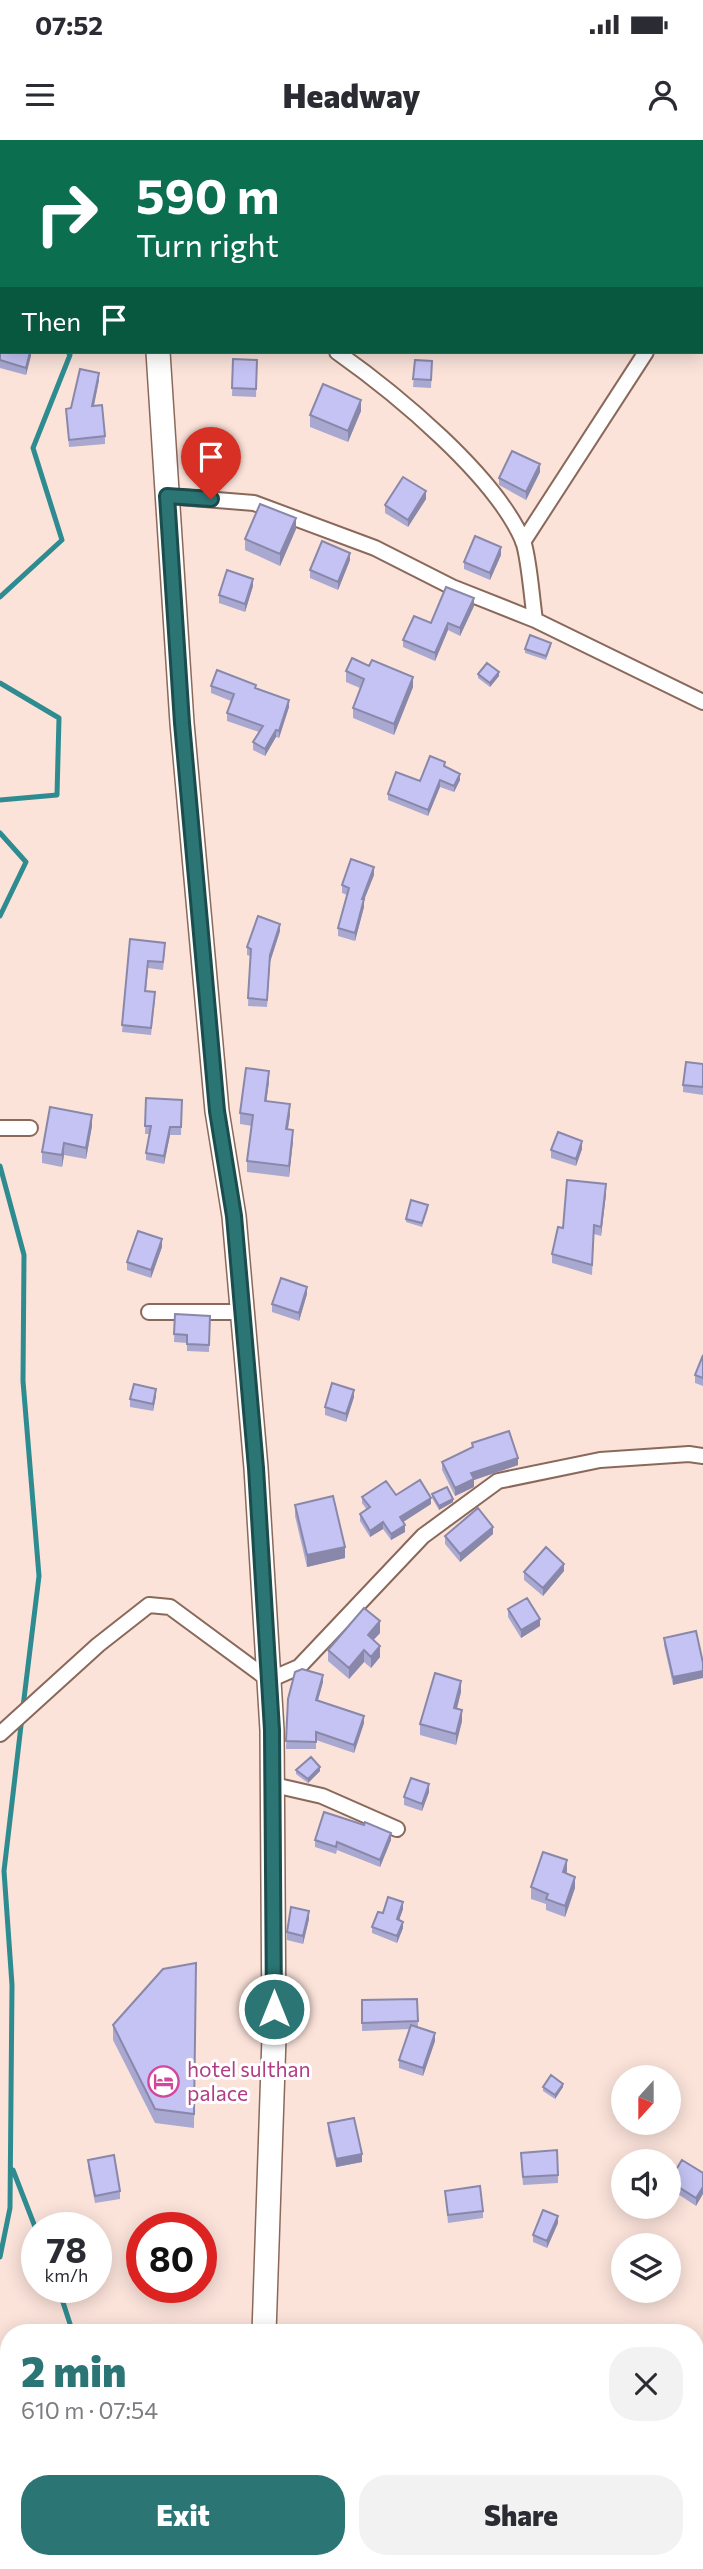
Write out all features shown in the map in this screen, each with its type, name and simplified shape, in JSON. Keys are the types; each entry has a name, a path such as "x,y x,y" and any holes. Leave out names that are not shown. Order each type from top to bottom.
{"highway":[{"path":"158,354 182,723 216,1098 234,1216 256,1468 269,1680 274,1785 274,2037 264,2324"}],"street":[{"path":"340,354 410,410 483,479 523,542 535,620"},
{"path":"523,542 645,354"},
{"path":"167,496 254,503 375,548 452,587 535,620 703,702"},
{"path":"7,1128 30,1128"},
{"path":"149,1312 242,1312"},
{"path":"4,1730 63,1675 149,1605 170,1607 269,1680 299,1667 423,1536 498,1481 600,1460 689,1454 703,1456"},
{"path":"274,1785 322,1796 397,1829"}],"building":[{"path":"0,354 30,354 26,368 0,360"},
{"path":"233,359 257,360 256,389 232,388"},
{"path":"415,360 432,361 431,380 413,379"},
{"path":"80,369 99,373 92,406 102,405 105,436 69,440 66,409 71,408"},
{"path":"323,384 361,400 348,431 310,415"},
{"path":"512,451 540,464 526,492 499,478"},
{"path":"403,477 426,491 408,520 385,505"},
{"path":"260,504 296,518 280,554 245,539"},
{"path":"475,536 501,547 490,573 464,562"},
{"path":"322,541 350,553 338,582 310,570"},
{"path":"227,570 253,579 245,604 219,595"},
{"path":"446,587 474,598 460,628 448,623 435,653 403,640 414,616 431,623"},
{"path":"530,635 551,643 546,656 525,649"},
{"path":"352,658 369,666 372,660 413,677 394,724 353,708 364,679 346,671"},
{"path":"487,663 499,672 490,683 478,674"},
{"path":"217,670 289,700 279,731 276,730 265,749 253,742 263,726 227,713 234,694 211,686"},
{"path":"430,756 445,762 444,766 460,774 454,786 440,780 428,810 388,794 396,772 420,781"},
{"path":"351,859 374,867 362,899 355,933 338,928 349,888 342,885"},
{"path":"258,916 280,924 270,955 267,1000 248,998 251,949 247,947"},
{"path":"130,939 165,943 163,962 148,961 145,991 155,992 151,1028 122,1025"},
{"path":"686,1062 703,1064 703,1087 683,1085"},
{"path":"246,1068 269,1071 265,1101 290,1104 286,1129 293,1130 289,1166 247,1161 253,1115 240,1113"},
{"path":"146,1098 182,1100 181,1127 170,1127 164,1156 146,1153 151,1126 145,1126"},
{"path":"50,1107 92,1115 86,1148 64,1143 62,1155 42,1152"},
{"path":"558,1132 582,1141 576,1159 551,1150"},
{"path":"567,1180 606,1184 601,1227 594,1225 592,1265 552,1254 558,1227 563,1228"},
{"path":"411,1200 428,1205 422,1223 406,1219"},
{"path":"138,1231 162,1239 151,1270 127,1262"},
{"path":"281,1278 307,1287 299,1313 272,1304"},
{"path":"175,1314 210,1316 209,1345 187,1344 187,1335 174,1334"},
{"path":"703,1355 703,1378 695,1375"},
{"path":"332,1383 354,1390 346,1414 325,1407"},
{"path":"134,1384 156,1389 153,1404 130,1399"},
{"path":"509,1431 518,1458 471,1473 474,1479 455,1488 442,1462 473,1447 472,1443"},
{"path":"420,1480 431,1498 400,1517 405,1525 391,1534 383,1522 370,1531 360,1514 370,1507 362,1497 386,1481 396,1495"},
{"path":"447,1487 453,1499 439,1506 432,1494"},
{"path":"333,1496 345,1547 307,1555 295,1505"},
{"path":"478,1508 493,1527 460,1554 445,1536"},
{"path":"546,1547 564,1564 543,1588 524,1572"},
{"path":"527,1598 540,1619 521,1630 508,1609"},
{"path":"364,1608 380,1621 368,1635 380,1646 371,1657 364,1650 349,1668 328,1650"},
{"path":"696,1631 703,1671 673,1677 664,1638"},
{"path":"302,1669 323,1675 316,1700 364,1716 354,1745 316,1732 316,1742 286,1741 288,1699 295,1672"},
{"path":"435,1673 461,1681 454,1708 462,1710 456,1734 420,1724"},
{"path":"311,1757 320,1767 308,1779 296,1770"},
{"path":"411,1778 429,1784 422,1804 404,1797"},
{"path":"324,1812 364,1825 365,1822 391,1833 380,1860 337,1842 336,1847 315,1840"},
{"path":"543,1852 567,1860 563,1872 575,1877 565,1906 546,1899 548,1894 531,1887"},
{"path":"388,1897 403,1902 397,1919 403,1922 397,1936 372,1927 378,1912 383,1913"},
{"path":"291,1907 309,1911 303,1936 287,1932"},
{"name":"hotel sulthan palace","path":"196,1963 194,2114 155,2109 113,2025 163,1969"},
{"path":"417,1999 418,2021 362,2023 362,2000"},
{"path":"411,2025 435,2033 423,2068 399,2060"},
{"path":"551,2075 563,2084 555,2095 543,2087"},
{"path":"354,2118 362,2154 336,2159 328,2123"},
{"path":"557,2150 558,2175 523,2177 521,2153"},
{"path":"114,2155 120,2191 95,2196 88,2160"},
{"path":"681,2162 703,2173 703,2187 696,2198 681,2189"},
{"path":"480,2186 483,2211 448,2215 445,2191"},
{"path":"543,2210 558,2216 547,2241 533,2235"}],"waterway":[{"path":"0,597 62,540 33,448 69,354"},
{"path":"0,683 59,718 57,795 0,800"},
{"path":"0,833 26,862 0,916"},
{"path":"0,1166 24,1255 23,1381 39,1576 23,1707"},
{"path":"0,2257 10,2208 12,1985 4,1871 22,1717"},
{"path":"13,2170 29,2212"},
{"path":"63,2303 70,2324"}],"place":[{"name":"hotel sulthan palace","path":"164,2082"}],"route":[{"path":"211,499 167,496 182,723 217,1111 234,1216 256,1468 274,1785 274,2009"}]}
